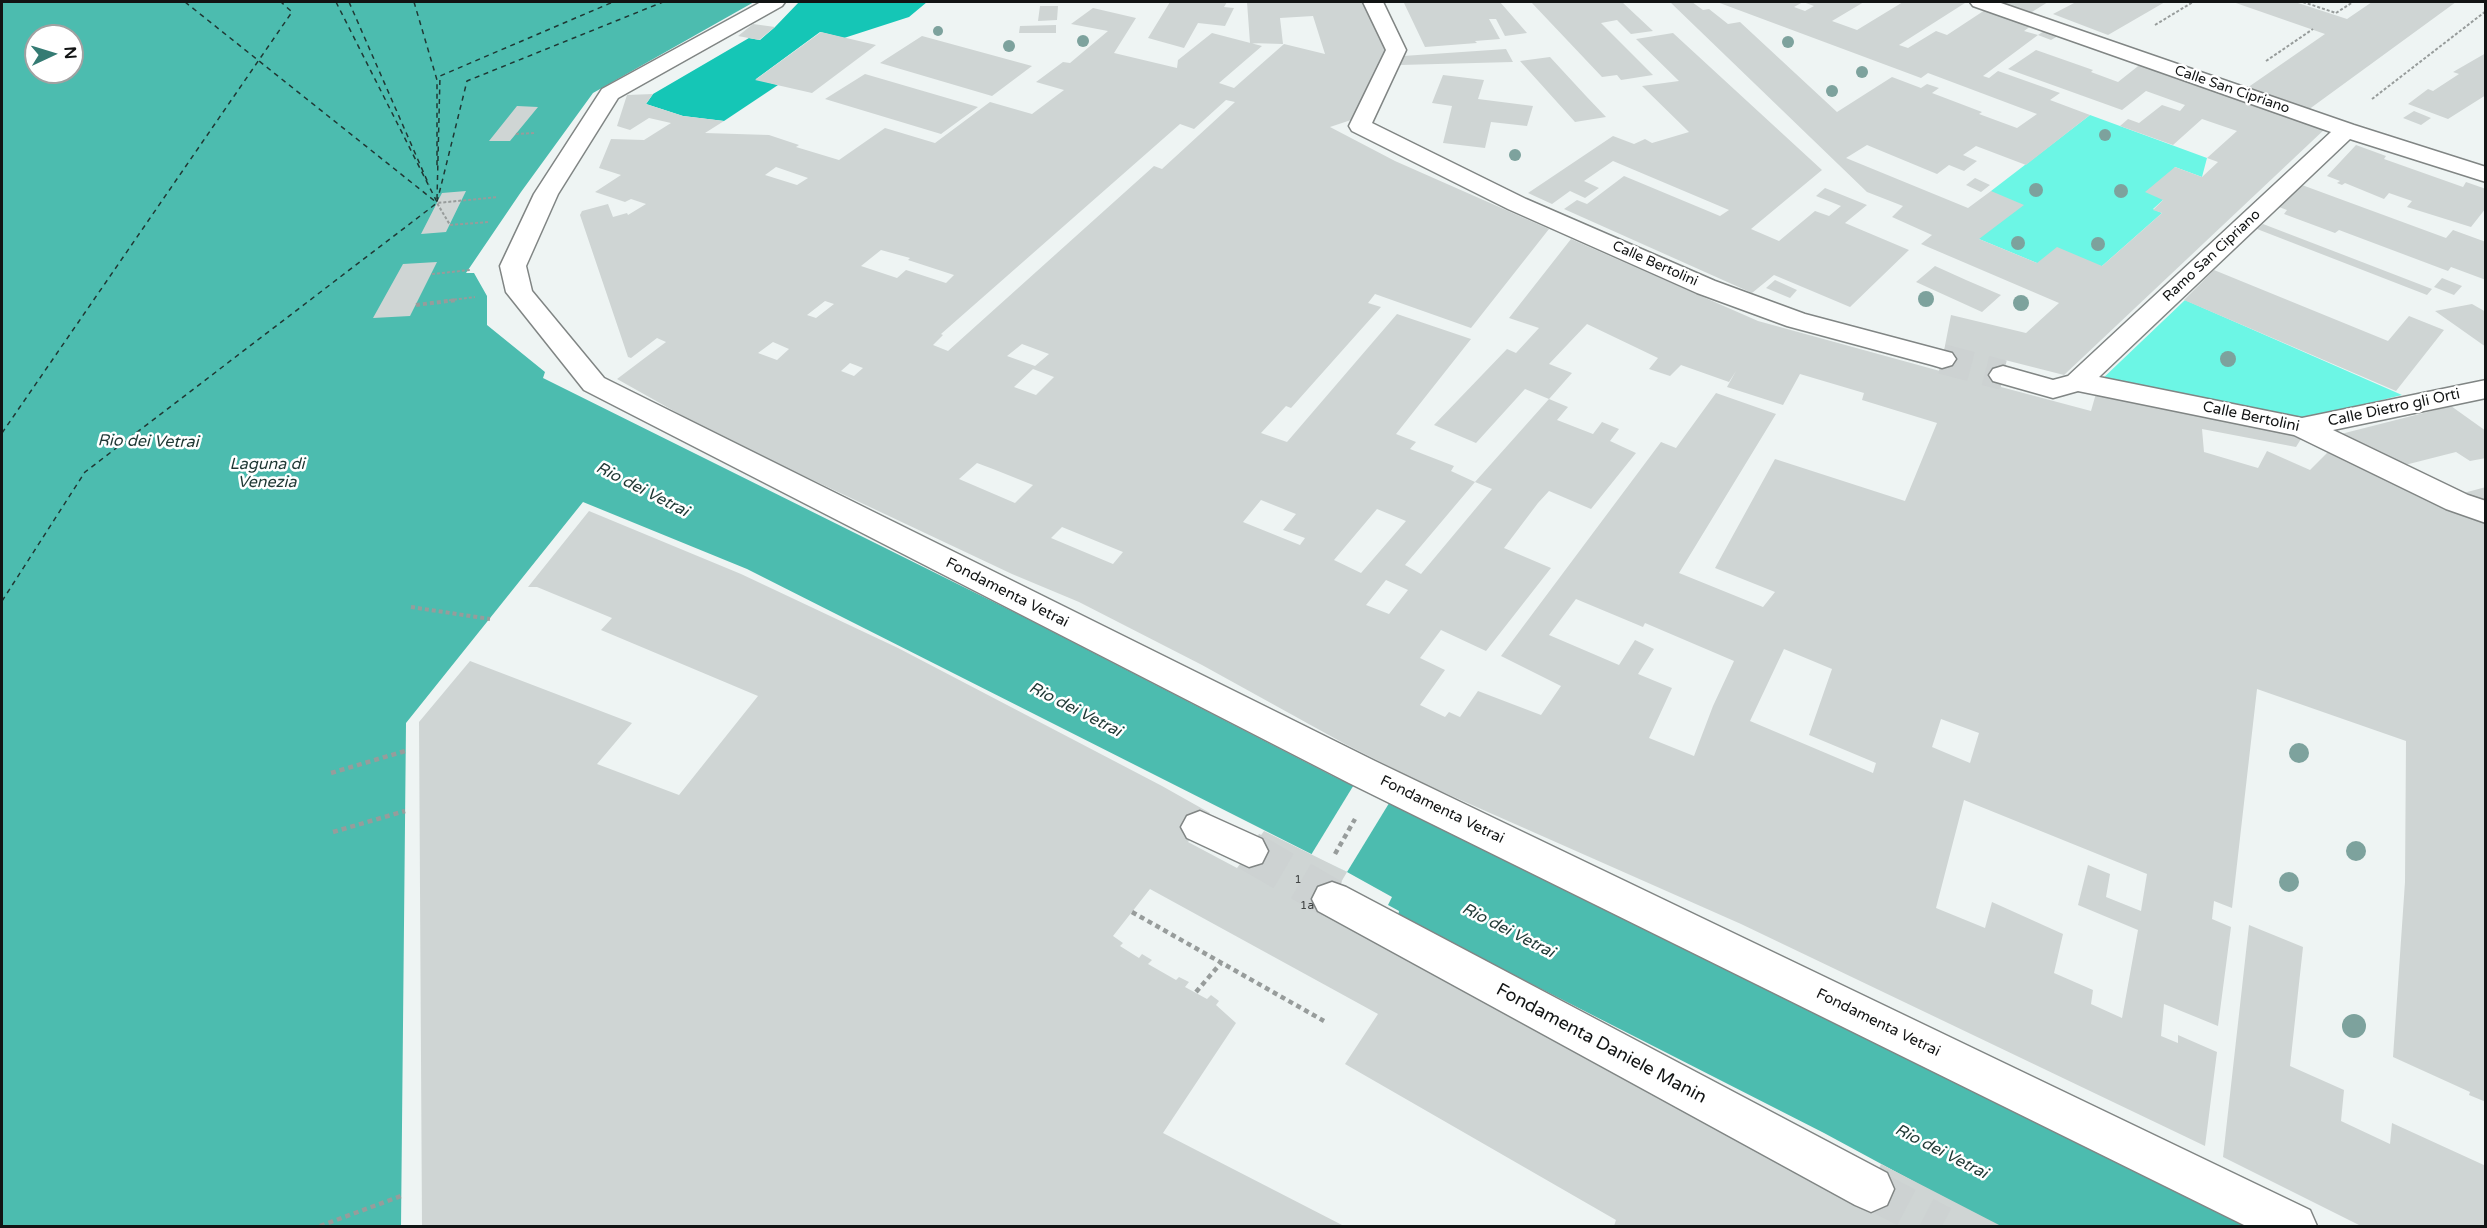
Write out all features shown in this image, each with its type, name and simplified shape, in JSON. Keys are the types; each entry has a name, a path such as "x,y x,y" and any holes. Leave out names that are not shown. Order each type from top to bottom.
{"street":[{"name":"Fondamenta Vetrai","path":"775,2 610,94 546,194 513,266 519,292 594,384 1362,772 2294,1227"},
{"name":"Calle Bertolini","path":"1373,2 1396,50 1360,126 1371,140 1706,287 1796,320 1942,359"},
{"name":"Calle San Cipriano","path":"1980,2 2346,130 2486,175"},
{"name":"Ramo San Cipriano","path":"2078,382 2346,130"},
{"name":"Calle Bertolini","path":"2003,375 2053,389 2078,382 2302,427 2457,502 2486,512"},
{"name":"Calle Dietro gli Orti","path":"2302,427 2486,389"},
{"path":"1200,827 1249,851"},
{"name":"Fondamenta Daniele Manin","path":"1332,899 1871,1189"}],"path":[{"path":"2302,2 2335,14 2353,2"},
{"path":"2315,119 2326,110 2357,110 2486,11"},
{"path":"2226,88 2313,29"},
{"path":"494,221 450,225 437,203 507,196"},
{"path":"432,273 471,270"},
{"path":"416,305 475,297"},
{"path":"411,607 490,618"},
{"path":"331,773 405,751"},
{"path":"1340,845 1360,810"},
{"path":"333,832 405,811"},
{"path":"1132,912 1324,1021"},
{"path":"1196,992 1221,963"},
{"path":"320,1227 401,1196"}],"shaded area":[{"path":"799,2 927,2 909,17 844,38 820,32 756,79 778,85 724,121 683,116 646,104 653,94 749,38 760,40"},
{"path":"2090,115 2207,158 2202,177 2175,167 2163,200 2153,209 2162,213 2102,266 2037,263 1979,239 1991,191"},
{"path":"2185,300 2402,395 2301,420 2099,382"}],"water":[{"name":"Laguna di Venezia","path":"2,2 754,2 593,93 466,273 474,273 487,296 487,325 545,372 543,378 1018,614 1333,776 2121,1151 2270,1226 1996,1226 1824,1133 1398,916 1399,911 1388,905 1392,897 1347,872 747,569 583,502 406,723 401,1226 2,1226"}],"pier":[{"path":"1355,783 1391,800 1347,872 1311,855"}],"building":[{"path":"1170,2 1227,2 1224,7 1234,8 1225,26 1198,23 1184,48 1148,38"},
{"path":"1247,2 1366,2 1387,51 1357,118 1330,127 1395,161 1549,229 1471,328 1375,294 1368,303 1381,307 1291,408 1286,406 1261,433 1287,442 1397,314 1471,339 1396,434 1416,442 1410,449 1454,466 1451,471 1475,482 1549,399 1525,389 1476,443 1434,425 1507,349 1516,353 1539,328 1509,318 1571,239 1758,321 1940,371 1951,315 2026,333 2059,303 1921,244 1932,235 1892,217 1903,206 1867,192 1670,2 1692,2 1703,10 1709,9 1728,24 1740,22 1837,112 1892,77 1921,88 1927,84 1939,88 1932,93 2017,128 2037,114 1928,73 1921,78 1717,2 1803,2 1864,2 1832,21 1857,30 1903,2 1965,3 1899,45 1908,48 1936,31 1947,35 1985,10 2031,26 2024,31 2038,35 1983,76 1989,78 1998,71 2060,93 2050,100 2090,115 2026,165 1976,146 1963,155 1977,161 1964,171 1949,165 1937,174 1867,145 1846,158 1968,208 1991,191 2024,205 1979,239 2037,263 2057,247 2102,266 2162,213 2153,210 2163,200 2145,192 2175,167 2202,177 2218,162 2207,158 2237,131 2202,119 2173,145 2120,126 2128,119 2139,123 2162,105 2180,111 2185,105 2146,91 2122,110 2008,69 2036,50 2093,70 2091,72 2118,82 2142,63 2327,127 2064,375 2005,360 2001,387 2091,411 2097,390 2160,409 2161,402 2306,431 2296,447 2202,429 2204,452 2258,468 2267,451 2310,470 2334,446 2486,518 2486,1102 2469,1095 2470,1092 2393,1057 2405,882 2406,741 2257,689 2232,908 2214,901 2212,919 2231,927 2218,1026 2164,1004 2161,1036 2178,1043 2178,1035 2217,1052 2205,1146 1741,924 1420,782 1079,602 1012,574 715,434 617,379 666,342 657,338 631,358 628,357 580,215 582,211 608,204 613,217 627,213 628,215 646,204 631,199 625,202 595,192 621,175 599,168 611,139 644,140 671,123 649,118 630,130 617,126 627,95 653,94 646,104 683,116 724,121 705,133 769,135 799,145 796,147 839,160 885,128 935,143 990,102 1032,114 1064,90 1036,82 1063,62 1070,63 1108,31 1071,24 1093,8 1136,18 1114,53 1177,68 1178,60 1212,33 1250,43","holes":["1803,2 1814,6 1805,11 1794,7","1313,16 1325,54 1284,44 1234,88 1219,83 1262,46 1251,43 1283,44 1280,18","1226,100 1235,102 1162,169 1154,166 948,351 933,345 943,335 941,334 1180,124 1194,129","776,167 808,178 797,185 765,175","881,250 910,258 908,260 954,275 946,283 906,270 897,278 861,266","825,301 834,304 816,318 807,315","1587,324 1658,358 1649,369 1670,376 1681,365 1729,382 1736,371 1727,387 1783,405 1800,374 1864,393 1862,400 1937,423 1905,501 1775,459 1715,568 1775,592 1763,607 1679,573 1776,414 1716,393 1676,448 1661,442 1501,656 1561,686 1541,715 1478,691 1460,717 1449,712 1445,717 1420,705 1445,670 1420,658 1441,630 1486,651 1551,568 1504,548 1538,503 1549,491 1591,509 1636,453 1610,441 1619,429 1602,422 1593,434 1557,420 1568,407 1549,399 1572,373 1549,364","773,342 789,349 777,360 758,353","1022,344 1049,354 1035,366 1007,356","850,363 863,368 854,376 841,371","1033,369 1054,377 1036,395 1014,387","977,463 1033,485 1015,503 959,479","1475,482 1492,489 1421,574 1405,565","1261,500 1296,514 1283,530 1305,538 1300,545 1243,522","1377,509 1406,521 1361,573 1334,560","1062,527 1123,552 1113,564 1051,538","1386,580 1408,590 1389,614 1366,605","1576,599 1643,627 1645,623 1734,661 1713,706 1694,756 1649,738 1672,688 1638,674 1654,649 1635,640 1619,665 1549,635","1784,649 1832,669 1809,735 1876,763 1873,773 1750,721","1941,719 1979,733 1970,763 1932,747","1964,800 2147,874 2141,911 2106,897 2110,874 2088,865 2078,905 2138,930 2122,1018 2091,1004 2093,990 2054,973 2063,934 1992,902 1985,928 1936,908"]},
{"path":"1500,2 1527,33 1505,36 1496,19 1489,19 1500,39 1425,47 1404,3"},
{"path":"1531,2 1622,2 1653,31 1631,34 1617,20 1601,23 1653,75 1621,80 1617,75 1602,77"},
{"path":"1987,2 2048,2 2027,15"},
{"path":"2076,2 2165,2 2108,35 2053,14"},
{"path":"2233,2 2295,2 2347,19 2372,2 2456,2 2308,110 2247,88 2325,34"},
{"path":"1040,6 1058,6 1057,20 1038,21"},
{"path":"753,24 775,27 759,40 738,36"},
{"path":"1056,25 1056,33 1019,33 1020,26"},
{"path":"2044,31 2058,36 2051,40 2038,35"},
{"path":"821,32 876,45 812,93 755,80"},
{"path":"1673,33 1822,170 1751,229 1779,241 1815,211 1829,216 1841,206 1816,196 1825,188 1867,205 1845,223 1909,250 1850,307 1774,275 1752,293 1564,209 1577,200 1587,204 1624,176 1720,216 1729,210 1613,161 1584,181 1599,188 1585,198 1570,191 1552,204 1528,193 1613,136 1634,144 1645,139 1652,143 1689,132 1642,86 1679,81 1636,39"},
{"path":"922,36 1032,66 992,96 880,63"},
{"path":"1506,49 1513,62 1400,65 1403,56"},
{"path":"2486,53 2486,95 2448,119 2408,104 2428,89 2433,91 2459,74 2453,72"},
{"path":"1550,57 1606,117 1575,122 1520,61"},
{"path":"865,74 978,107 941,134 825,99"},
{"path":"1443,75 1484,80 1478,99 1533,106 1527,126 1491,122 1485,148 1443,143 1452,106 1432,103"},
{"path":"517,106 538,107 510,141 489,141"},
{"path":"2414,111 2431,118 2421,125 2403,118"},
{"path":"2356,145 2386,156 2384,159 2463,187 2466,182 2486,189 2486,208 2471,227 2407,207 2412,201 2389,193 2384,199 2345,183 2342,185 2337,183 2340,181 2327,176"},
{"path":"1975,178 1990,185 1981,192 1966,185"},
{"path":"2302,185 2446,238 2453,230 2486,242 2486,280 2451,267 2448,271 2339,230 2335,233 2284,214 2287,210 2279,207"},
{"path":"466,191 446,232 421,234 442,193"},
{"path":"2263,224 2432,289 2427,295 2257,229"},
{"path":"437,262 410,316 373,318 403,264"},
{"path":"1935,266 2001,295 1982,312 1916,282"},
{"path":"2214,270 2388,341 2409,316 2444,330 2396,391 2184,300"},
{"path":"2442,278 2462,286 2454,295 2434,287"},
{"path":"1775,280 1797,290 1790,298 1766,288"},
{"path":"2472,304 2486,312 2486,347 2435,311"},
{"path":"2451,406 2486,431 2486,458 2470,461 2456,452 2397,467 2333,436"},
{"path":"2486,487 2486,506 2456,495"},
{"path":"589,511 741,574 898,648 1162,786 1210,813 1188,842 1237,868 1264,831 1347,872 1323,913 1865,1201 1881,1164 2001,1226 1614,1226 1616,1220 1345,1064 1378,1014 1150,889 1113,936 1123,943 1120,946 1139,958 1142,954 1152,960 1148,964 1176,980 1179,977 1189,982 1185,987 1207,999 1211,995 1219,1001 1216,1005 1236,1023 1163,1133 1344,1226 422,1226 419,722 470,661 632,723 597,764 679,795 758,696 601,630 612,618 537,587 528,587"},
{"path":"2249,925 2303,947 2290,1066 2344,1090 2341,1121 2390,1144 2392,1123 2486,1166 2486,1226 2361,1226 2223,1157"}],"ferry route":[{"path":"185,2 259,61"},
{"path":"259,61 292,12 281,2"},
{"path":"336,2 437,202 467,81 663,2"},
{"path":"349,2 429,185"},
{"path":"414,2 437,80 437,169"},
{"path":"437,199 440,76 613,2"},
{"path":"2,433 259,61"},
{"path":"259,61 436,202"},
{"path":"2,601 85,472 437,203"}],"tunnel":[{"path":"1942,359 2003,375"},
{"path":"1249,851 1332,899"},
{"path":"1871,1189 1942,1226"}],"water label":[{"name":"Rio dei Vetrai","path":"148,442"},
{"name":"Rio dei Vetrai","path":"642,490"},
{"name":"Rio dei Vetrai","path":"1075,710"},
{"name":"Rio dei Vetrai","path":"1508,931"},
{"name":"Rio dei Vetrai","path":"1941,1152"}]}
